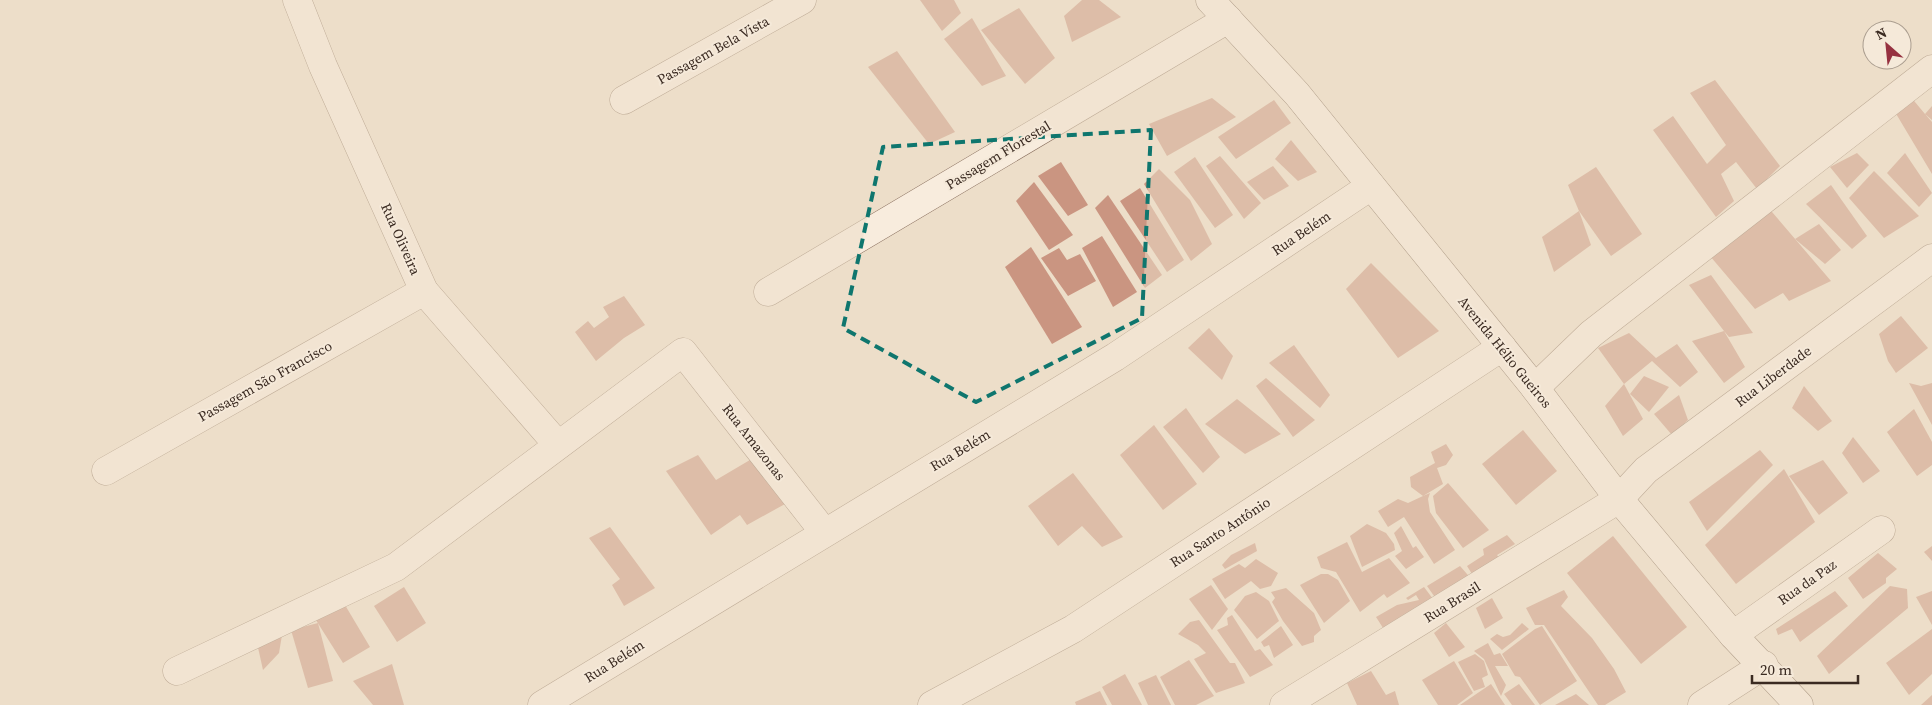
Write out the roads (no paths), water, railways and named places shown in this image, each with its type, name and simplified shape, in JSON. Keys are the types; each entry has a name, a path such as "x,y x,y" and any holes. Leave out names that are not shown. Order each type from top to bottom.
{"street":[{"name":"Rua Oliveira","path":"297,0 323,66 424,291 558,445"},
{"name":"Passagem Bela Vista","path":"624,100 802,0"},
{"name":"Avenida Hélio Gueiros","path":"1219,9 1297,94 1535,388 1619,498 1733,635 1764,664 1800,705"},
{"name":"Passagem Florestal","path":"768,292 1219,9"},
{"path":"1535,388 1591,334 1932,69"},
{"name":"Rua Belém","path":"542,705 1114,357 1372,186"},
{"name":"Rua Liberdade","path":"1619,498 1646,470 1932,258"},
{"name":"Passagem São Francisco","path":"106,472 424,291"},
{"name":"Rua Santo Antônio","path":"932,705 1073,629 1502,347"},
{"name":"Rua Amazonas","path":"558,445 683,352 824,532"},
{"path":"177,672 396,567 558,445"},
{"name":"Rua Brasil","path":"1284,705 1619,498"},
{"name":"Rua da Paz","path":"1733,635 1882,530"},
{"path":"1702,705 1764,664"}]}
